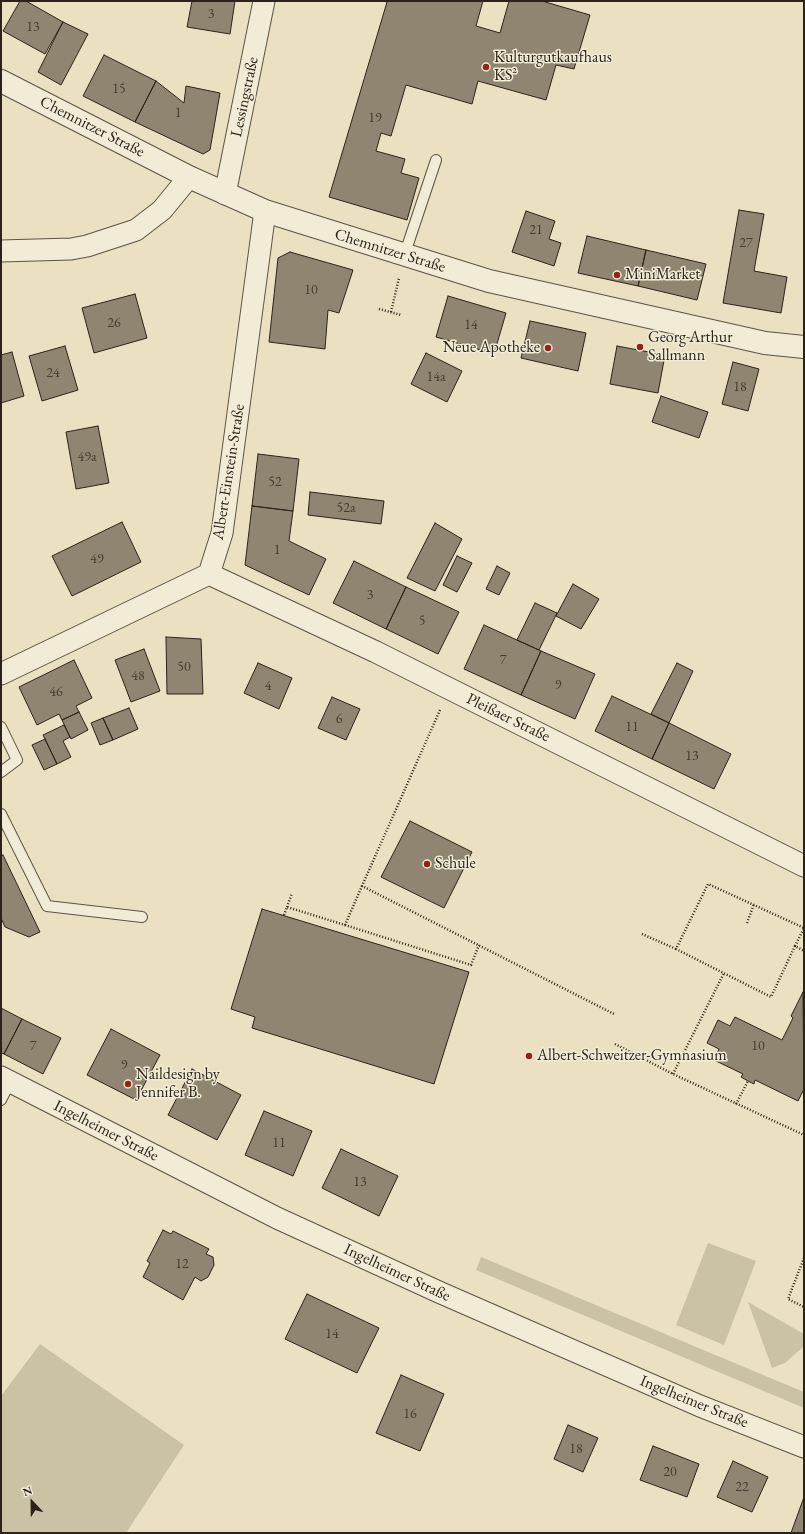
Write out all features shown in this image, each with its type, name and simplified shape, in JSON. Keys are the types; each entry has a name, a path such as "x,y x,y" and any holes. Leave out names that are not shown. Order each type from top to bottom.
{"street":[{"name":"Lessingstraße","path":"225,194 264,1"},
{"name":"Chemnitzer Straße","path":"1,81 189,177 264,211 404,256 489,281 765,343 804,347"},
{"path":"1,251 71,249 87,246 136,230 162,210 189,177"},
{"name":"Albert-Einstein-Straße","path":"209,574 222,533 264,211"},
{"path":"1,674 209,574"},
{"name":"Pleißaer Straße","path":"209,574 376,652 804,866"},
{"name":"Ingelheimer Straße","path":"4,1086 277,1218 441,1293 700,1406 804,1446"}],"lane":[{"path":"404,256 436,160"},
{"path":"1,727 16,760 1,772"},
{"path":"1,814 47,906 142,917"}],"path":[{"path":"391,312 404,256"},
{"path":"379,309 401,316"},
{"path":"345,925 449,689"},
{"path":"642,934 676,949 771,997 804,928 708,884 676,949"},
{"path":"362,886 614,1014"},
{"path":"284,915 292,893"},
{"path":"747,923 754,904"},
{"path":"287,907 471,965 479,945"},
{"path":"795,946 804,951"},
{"path":"673,1074 724,973"},
{"path":"615,1044 673,1074 804,1135"},
{"path":"736,1104 748,1081"},
{"path":"804,1258 788,1299 804,1308"}],"shaded area":[{"path":"708,1243 756,1261 724,1345 676,1325"},
{"path":"481,1257 804,1392 804,1408 476,1270"},
{"path":"748,1302 804,1334 803,1347 785,1363 772,1368"},
{"path":"40,1344 184,1445 126,1533 1,1533 1,1396"}],"building":[{"path":"20,1 26,1 63,22 45,54 3,31"},
{"path":"192,1 235,1 230,34 187,27"},
{"path":"383,1 483,1 476,26 500,33 509,1 542,1 590,15 574,69 556,65 546,100 478,81 472,104 406,85 391,136 381,133 376,151 405,159 401,173 419,178 407,220 329,197 387,2"},
{"path":"63,22 88,34 61,85 38,72"},
{"path":"104,55 156,81 135,122 83,96"},
{"path":"156,81 184,103 186,86 220,93 210,150 203,154 135,122"},
{"path":"739,210 764,214 754,271 787,277 781,313 723,303"},
{"path":"526,211 555,221 549,239 561,243 554,266 512,252"},
{"path":"587,236 646,250 638,286 578,273"},
{"path":"646,250 706,264 697,300 638,286"},
{"path":"290,252 353,270 339,313 328,310 325,349 269,342 278,258"},
{"path":"135,294 147,338 94,353 82,308"},
{"path":"448,296 506,313 494,354 436,337"},
{"path":"530,321 586,333 578,371 521,358"},
{"path":"65,346 78,390 42,401 29,356"},
{"path":"617,346 665,355 658,393 610,384"},
{"path":"12,352 24,396 1,403 1,355"},
{"path":"426,353 462,371 447,402 411,384"},
{"path":"733,362 759,369 748,411 722,404"},
{"path":"661,396 708,412 699,438 652,422"},
{"path":"98,426 109,483 76,489 66,432"},
{"path":"258,454 299,459 293,511 252,506"},
{"path":"310,492 384,501 381,524 308,515"},
{"path":"252,506 293,511 289,541 326,559 309,595 245,565"},
{"path":"122,522 141,562 72,596 52,556"},
{"path":"435,523 462,539 435,591 407,578"},
{"path":"457,556 472,563 457,592 443,585"},
{"path":"354,561 406,587 386,629 333,603"},
{"path":"497,566 510,573 499,595 486,589"},
{"path":"573,584 599,599 581,629 556,616"},
{"path":"406,587 459,612 438,654 386,629"},
{"path":"535,603 557,613 539,650 517,640"},
{"path":"484,625 541,651 521,695 464,669"},
{"path":"166,637 201,639 203,694 167,694"},
{"path":"144,649 160,691 131,702 115,660"},
{"path":"541,651 595,674 575,719 521,695"},
{"path":"74,660 92,698 76,706 79,712 62,720 59,714 37,725 19,687"},
{"path":"258,663 292,678 279,709 244,693"},
{"path":"677,663 693,671 669,723 651,714"},
{"path":"612,696 669,723 652,759 595,731"},
{"path":"332,697 360,709 346,740 318,728"},
{"path":"129,708 138,729 113,740 103,718"},
{"path":"79,712 88,730 71,739 62,720"},
{"path":"103,718 113,740 100,745 91,723"},
{"path":"669,723 731,754 714,789 652,759"},
{"path":"64,725 70,737 63,741 71,757 57,764 43,735"},
{"path":"45,739 57,764 44,770 32,745"},
{"name":"Schule","path":"410,821 472,852 444,908 381,877"},
{"path":"3,855 40,932 29,937 5,927 1,918 1,856"},
{"path":"262,909 469,972 434,1084 252,1028 255,1017 231,1009"},
{"name":"Albert-Schweitzer-Gymnasium","path":"803,992 804,1089 798,1101 755,1080 754,1084 741,1077 743,1074 714,1060 719,1049 707,1043 718,1020 730,1026 735,1017 782,1040 793,1018 791,1016"},
{"path":"1,1008 22,1019 4,1054 1,1053"},
{"path":"22,1019 61,1038 43,1074 4,1054"},
{"path":"111,1029 160,1055 136,1100 87,1075"},
{"path":"192,1069 241,1095 217,1140 168,1115"},
{"path":"264,1111 312,1131 293,1176 245,1155"},
{"path":"341,1149 398,1176 379,1216 322,1188"},
{"path":"163,1230 171,1234 173,1231 209,1249 206,1254 213,1257 214,1265 208,1277 201,1281 195,1277 183,1300 143,1277 150,1263 147,1261"},
{"path":"307,1294 379,1328 357,1373 285,1339"},
{"path":"401,1375 444,1394 420,1451 376,1433"},
{"path":"568,1425 598,1438 583,1472 554,1459"},
{"path":"653,1446 699,1464 687,1497 640,1480"},
{"path":"733,1461 768,1477 752,1512 717,1497"},
{"path":"804,1497 804,1533 791,1533"}],"place":[{"name":"Kulturgutkaufhaus KS²","path":"486,67"},
{"name":"MiniMarket","path":"617,275"},
{"name":"Georg Arthur Sallmann","path":"640,347"},
{"name":"Neue Apotheke","path":"548,348"},
{"name":"Schule","path":"427,864"},
{"name":"Albert-Schweitzer-Gymnasium","path":"529,1056"},
{"name":"Naildesign by Jennifer B.","path":"128,1084"}]}
